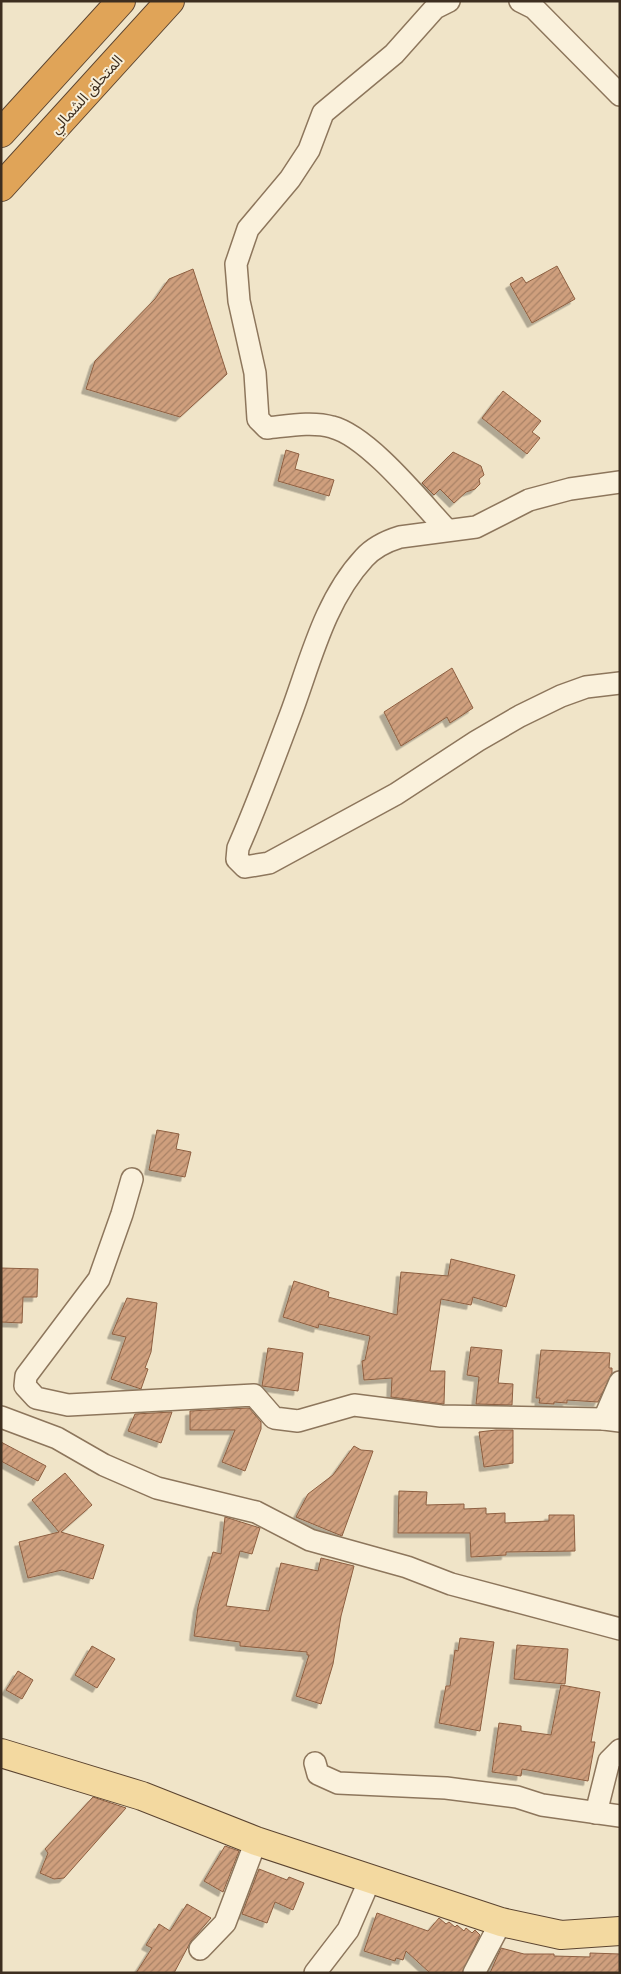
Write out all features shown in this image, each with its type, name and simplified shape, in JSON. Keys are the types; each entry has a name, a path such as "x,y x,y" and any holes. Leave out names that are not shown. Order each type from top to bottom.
{"highway":[{"path":"1,133 122,1"},
{"name":"المتحلق الشمالي","path":"1,187 170,1"}],"main road":[{"path":"1,1754 142,1796 256,1841 501,1922 561,1935 620,1931"}],"street":[{"path":"446,529 400,479 351,434 331,426 294,425 267,428 258,419 255,373 239,301 236,264 248,229 290,179 310,150 323,113 394,54 435,8 448,1"},
{"path":"520,1 534,8 620,96"},
{"path":"620,482 548,494 529,500 476,527 446,529 388,540 364,556 351,574 323,624 265,784 238,848 237,859 245,867 269,863 337,828 396,794 477,741 561,696 586,687 620,683"},
{"path":"132,1178 122,1214 99,1279 26,1376 25,1386 36,1398 68,1405 254,1395 274,1418 298,1421 354,1405 441,1416 612,1420 620,1382"},
{"path":"1,1417 57,1438 104,1465 157,1488 256,1512 310,1540 407,1567 451,1584 620,1629"},
{"path":"596,1813 609,1761 620,1750"},
{"path":"315,1763 318,1774 338,1783 446,1788 517,1797 542,1805 620,1816"},
{"path":"200,1949 224,1923 256,1841"},
{"path":"316,1973 348,1930 370,1878"},
{"path":"474,1973 501,1922"}],"building":[{"path":"557,266 575,299 532,323 510,284 522,277 526,283"},
{"path":"193,269 227,374 180,417 86,389 95,361 155,299 169,279"},
{"path":"503,391 541,421 532,432 540,438 527,454 482,418"},
{"path":"286,450 299,454 295,469 334,480 329,496 278,481"},
{"path":"453,452 481,466 484,475 479,479 480,484 475,489 466,492 454,503 440,489 434,495 422,483"},
{"path":"452,668 473,708 450,723 447,717 401,746 384,712"},
{"path":"157,1130 179,1134 176,1149 191,1152 185,1177 149,1170"},
{"path":"451,1259 515,1275 506,1307 473,1297 471,1305 441,1299 430,1371 445,1371 444,1404 391,1397 392,1378 364,1380 362,1361 365,1360 370,1336 319,1324 318,1328 283,1317 294,1281 329,1292 328,1297 397,1315 401,1272 448,1276"},
{"path":"1,1268 38,1269 37,1297 23,1297 22,1323 1,1322"},
{"path":"127,1298 157,1303 151,1352 145,1368 148,1369 141,1389 111,1379 126,1337 112,1334"},
{"path":"471,1347 502,1350 498,1383 513,1384 512,1405 476,1404 479,1377 467,1375"},
{"path":"268,1348 303,1353 298,1391 262,1386"},
{"path":"541,1350 610,1353 609,1368 612,1368 612,1373 598,1402 567,1400 567,1403 539,1403 540,1398 536,1398"},
{"path":"249,1408 261,1422 261,1429 245,1471 222,1462 235,1430 190,1430 190,1411"},
{"path":"172,1412 161,1443 128,1431 135,1414"},
{"path":"513,1430 513,1463 484,1467 479,1432"},
{"path":"1,1442 46,1466 38,1481 1,1461"},
{"path":"354,1446 361,1450 373,1451 342,1536 296,1517 308,1494 333,1475"},
{"path":"65,1473 92,1505 61,1532 104,1545 93,1579 62,1570 28,1578 19,1542 59,1532 32,1500"},
{"path":"399,1491 427,1492 426,1505 464,1504 464,1509 486,1508 486,1514 505,1513 505,1523 549,1521 549,1515 574,1515 575,1551 506,1552 506,1555 471,1557 470,1533 398,1533"},
{"path":"225,1517 260,1528 252,1554 240,1551 226,1606 269,1611 281,1563 318,1571 321,1558 354,1566 341,1616 333,1664 321,1704 296,1696 309,1655 307,1655 307,1652 240,1646 240,1642 194,1636 198,1607 213,1552 221,1554"},
{"path":"460,1638 494,1642 480,1731 439,1723 446,1686 450,1686 455,1650 458,1651"},
{"path":"517,1645 568,1649 565,1684 514,1679"},
{"path":"92,1646 115,1659 97,1688 75,1675"},
{"path":"18,1671 33,1680 22,1699 6,1690"},
{"path":"561,1685 600,1692 591,1742 595,1742 588,1781 522,1769 521,1776 492,1772 499,1723 521,1726 521,1731 551,1735"},
{"path":"93,1797 126,1808 64,1878 54,1879 40,1873 48,1853 45,1849"},
{"path":"225,1846 239,1851 223,1892 204,1881"},
{"path":"259,1869 287,1880 289,1877 304,1883 293,1910 275,1902 267,1923 242,1914"},
{"path":"187,1904 211,1918 191,1941 174,1973 136,1973 152,1948 146,1945 159,1924 170,1931"},
{"path":"377,1913 428,1931 439,1918 446,1924 449,1922 455,1927 457,1925 464,1931 466,1928 472,1933 475,1930 480,1935 462,1973 430,1973 406,1951 403,1960 396,1958 395,1961 364,1951"},
{"path":"501,1948 524,1954 554,1954 554,1956 590,1957 590,1953 620,1954 620,1973 490,1973"}]}
